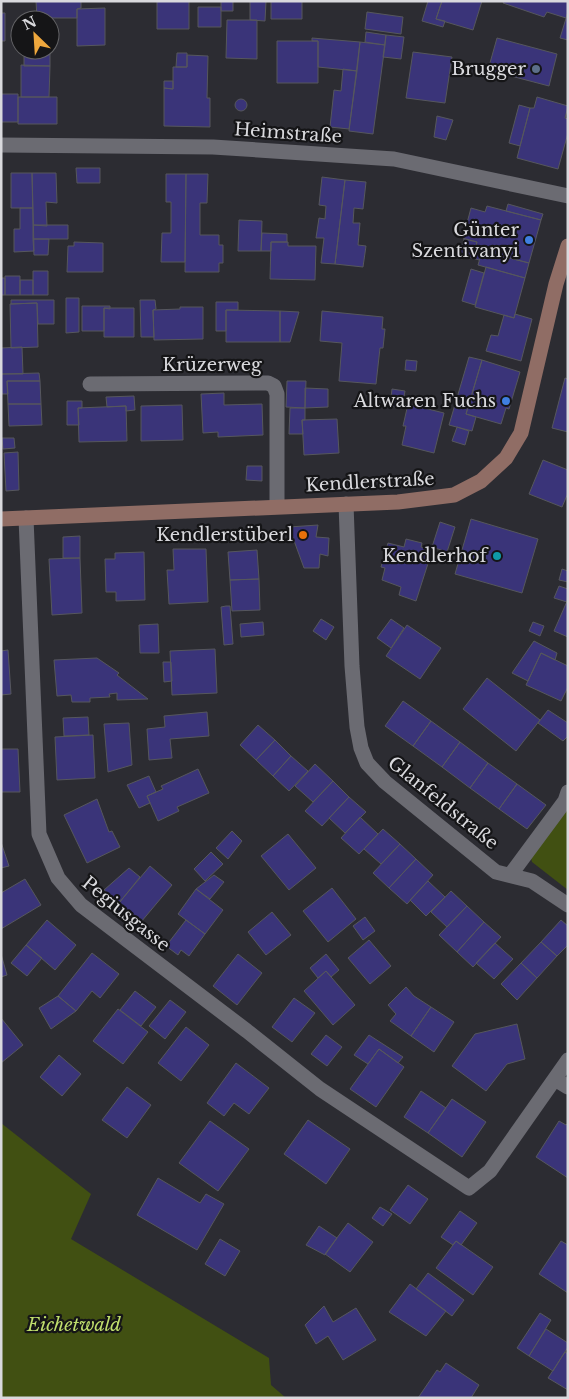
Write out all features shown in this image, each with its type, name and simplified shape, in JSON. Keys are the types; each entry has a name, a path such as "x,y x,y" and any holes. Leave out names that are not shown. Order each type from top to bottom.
{"street":[{"name":"Heimstraße","path":"1,145 213,147 394,159 568,196"},
{"name":"Kendlerstraße","path":"1,519 425,500 454,495 481,481 506,458 521,434 556,284 568,246"},
{"name":"Krüzerweg","path":"90,384 268,383 274,386 277,394 277,506"},
{"name":"Glanfeldstraße","path":"346,504 352,666 357,727 361,748 367,763 385,782 496,872 532,880 568,905"},
{"name":"Pegiusgasse","path":"26,518 39,834 58,878 81,905 247,1030 320,1089 469,1188 490,1171 561,1083"},
{"path":"511,874 565,801 568,792"},
{"path":"561,1083 568,1060"}],"green space":[{"path":"564,808 568,811 568,890 532,862 530,854"},
{"name":"Eichetwald","path":"1,1123 91,1194 71,1239 269,1358 271,1385 286,1398 1,1398"}],"building":[{"path":"36,1 81,1 81,8 77,9 77,18 60,18 60,10 37,10"},
{"path":"157,1 189,1 189,29 157,29"},
{"path":"221,1 233,1 233,11 221,11"},
{"path":"250,1 266,1 265,21 250,20"},
{"path":"271,1 302,1 302,19 271,19"},
{"path":"428,1 442,1 436,19 445,21 443,27 422,21"},
{"path":"442,1 482,1 473,30 436,19"},
{"path":"504,1 568,1 568,12 566,18 547,12 544,17 503,3"},
{"path":"198,7 221,7 221,27 198,27"},
{"path":"105,8 105,45 77,46 77,9"},
{"path":"367,12 403,17 401,34 365,29"},
{"path":"568,12 568,40 560,38"},
{"path":"1,13 5,13 5,41 1,41"},
{"path":"227,20 257,20 257,59 226,58"},
{"path":"366,32 386,35 385,45 365,42"},
{"path":"386,35 404,37 401,59 383,57"},
{"path":"312,38 360,42 357,71 318,67 318,41 312,41"},
{"path":"497,38 557,54 549,86 488,70"},
{"path":"277,41 318,41 318,83 277,83"},
{"path":"360,42 385,45 373,134 349,131"},
{"path":"413,52 452,57 445,103 406,98"},
{"path":"177,53 187,53 187,67 176,67"},
{"path":"187,55 208,56 207,98 210,98 210,127 164,126 164,88 173,89 173,67 187,67"},
{"path":"24,60 50,60 50,66 24,66"},
{"path":"21,65 50,66 49,97 21,97"},
{"path":"343,69 357,71 349,129 330,127 334,90 341,91"},
{"path":"164,81 173,81 173,89 164,88"},
{"path":"1,94 18,94 18,122 1,122"},
{"path":"18,97 57,97 57,124 18,124"},
{"path":"537,97 568,106 565,118 568,119 568,133 558,169 517,158 530,108 534,108"},
{"path":"241,99 247,105 241,111 235,105"},
{"path":"519,105 530,108 520,146 509,143"},
{"path":"437,116 453,120 446,140 434,137"},
{"path":"76,168 100,168 100,183 77,183"},
{"path":"11,173 32,173 33,208 11,208"},
{"path":"32,173 56,173 57,203 46,202 47,226 33,225"},
{"path":"166,174 186,174 185,262 161,262 162,233 171,233 171,202 166,202"},
{"path":"186,174 208,174 207,203 200,203 200,235 219,235 219,245 223,245 223,263 219,263 219,272 185,272"},
{"path":"322,177 345,180 335,264 321,263 324,238 316,238 319,218 325,219 326,206 319,205"},
{"path":"345,180 366,182 363,209 354,208 353,223 360,223 358,245 366,246 363,267 335,264"},
{"path":"508,204 543,214 541,220 506,211"},
{"path":"487,206 541,220 529,263 475,249 477,242 463,238 471,208 485,212"},
{"path":"20,208 33,208 34,251 14,252 14,229 20,229"},
{"path":"239,220 262,221 261,251 238,251"},
{"path":"33,225 68,225 68,239 33,239"},
{"path":"262,233 287,234 287,242 271,242 271,251 261,251"},
{"path":"33,239 49,239 48,255 34,255"},
{"path":"464,239 477,242 475,249 482,251 479,260 459,254"},
{"path":"74,242 103,243 103,272 67,272 68,246 74,246"},
{"path":"271,242 288,242 288,246 316,246 315,280 270,279"},
{"path":"482,251 529,263 525,278 478,265"},
{"path":"486,267 525,278 514,318 475,307"},
{"path":"471,269 484,273 475,305 462,301"},
{"path":"33,271 48,271 48,295 33,295"},
{"path":"5,276 20,276 20,295 5,295"},
{"path":"1,278 5,278 5,295 1,295"},
{"path":"20,280 33,280 33,295 20,295"},
{"path":"66,298 79,298 79,332 66,333"},
{"path":"11,300 54,300 54,324 38,324 37,303 11,304"},
{"path":"140,300 155,300 156,309 153,310 154,337 141,337"},
{"path":"216,302 238,302 238,310 226,310 226,331 216,331"},
{"path":"37,303 38,347 11,348 10,304"},
{"path":"82,306 110,306 110,309 104,308 104,331 82,331"},
{"path":"180,307 203,307 203,339 154,340 153,310 180,309"},
{"path":"104,308 134,308 134,337 104,337"},
{"path":"226,310 280,311 280,342 226,342"},
{"path":"280,311 299,312 290,342 280,342"},
{"path":"322,311 383,317 382,329 385,329 383,348 380,348 376,384 339,381 342,343 320,341"},
{"path":"515,314 532,319 521,361 486,351 491,335 498,336 504,315 514,318"},
{"path":"22,347 23,374 1,374 1,348"},
{"path":"469,357 482,360 466,414 476,417 472,431 449,425"},
{"path":"406,360 417,361 416,371 405,370"},
{"path":"482,360 520,372 509,409 506,408 501,424 466,414"},
{"path":"39,373 40,381 7,381 8,394 2,394 1,374"},
{"path":"565,378 568,379 568,432 552,428"},
{"path":"7,381 40,381 41,404 8,404"},
{"path":"287,381 306,381 305,408 286,407"},
{"path":"305,388 328,389 328,407 305,408"},
{"path":"392,389 405,391 402,408 390,406"},
{"path":"224,393 224,405 262,404 263,435 218,437 218,432 203,433 201,394"},
{"path":"134,396 135,410 126,411 126,406 107,407 106,397"},
{"path":"67,401 82,401 82,408 78,408 79,425 67,425"},
{"path":"8,404 41,404 42,425 9,426"},
{"path":"408,404 444,413 434,453 402,445 406,426 403,426"},
{"path":"182,405 183,440 141,441 141,406"},
{"path":"126,406 127,441 79,442 78,408"},
{"path":"290,408 305,408 305,420 302,420 303,434 289,434"},
{"path":"337,419 339,453 304,455 302,420"},
{"path":"457,427 469,431 465,445 452,441"},
{"path":"2,438 14,438 15,448 3,449"},
{"path":"18,452 19,490 6,491 4,453"},
{"path":"543,460 568,470 568,493 562,507 529,494"},
{"path":"247,466 262,466 262,481 246,480"},
{"name":"Kendlerhof","path":"471,519 538,539 522,593 455,574"},
{"path":"440,522 455,527 447,552 432,547"},
{"path":"318,525 316,537 329,538 328,556 320,554 319,568 304,568 289,527"},
{"path":"80,536 80,558 63,558 63,537"},
{"path":"406,539 422,543 421,547 432,551 416,601 399,595 401,587 382,580 385,568 381,567 388,543 404,547"},
{"path":"173,549 206,549 208,602 169,604 167,570 174,570"},
{"path":"257,550 259,579 230,580 228,552"},
{"path":"144,552 145,600 116,601 116,592 106,592 105,559 115,559 115,553"},
{"path":"80,558 82,613 52,615 49,559"},
{"path":"562,569 568,571 568,582 559,580"},
{"path":"259,579 260,610 232,611 230,580"},
{"path":"559,586 568,589 567,602 554,598"},
{"path":"568,599 568,637 554,631"},
{"path":"230,606 233,644 224,645 221,607"},
{"path":"321,619 334,627 326,640 313,631"},
{"path":"391,619 404,628 391,648 377,638"},
{"path":"263,622 264,635 241,637 240,624"},
{"path":"533,622 544,626 540,636 529,631"},
{"path":"158,624 159,653 140,653 139,625"},
{"path":"407,625 441,648 420,679 386,656"},
{"path":"534,641 557,653 555,660 541,653 528,681 512,673"},
{"path":"215,649 217,693 172,695 170,651"},
{"path":"8,650 11,694 1,695 1,651"},
{"path":"541,653 568,666 568,687 561,701 526,685"},
{"path":"97,658 119,673 117,675 148,699 117,700 117,693 109,694 110,697 90,698 90,702 72,702 71,695 57,696 54,660"},
{"path":"163,662 171,662 172,681 164,682"},
{"path":"487,678 540,720 516,751 463,709"},
{"path":"403,701 431,721 413,746 385,726"},
{"path":"548,710 568,723 568,736 563,741 538,723"},
{"path":"207,712 209,736 170,739 172,758 149,760 147,729 165,727 164,716"},
{"path":"88,717 89,735 64,736 63,718"},
{"path":"431,721 460,742 442,767 413,746"},
{"path":"129,723 132,765 108,772 104,724"},
{"path":"258,725 275,740 256,760 240,745"},
{"path":"93,735 95,778 57,780 55,737"},
{"path":"275,740 291,756 273,776 256,760"},
{"path":"460,742 488,763 470,788 442,767"},
{"path":"1,749 18,749 20,792 1,792"},
{"path":"291,756 308,771 289,791 273,776"},
{"path":"488,763 517,784 499,809 470,788"},
{"path":"315,764 333,781 313,802 295,786"},
{"path":"198,769 209,793 177,807 179,811 158,821 147,796 163,789 161,786"},
{"path":"149,776 156,792 147,796 150,803 139,808 127,785"},
{"path":"333,781 349,797 322,826 305,811"},
{"path":"517,784 546,805 527,829 499,809"},
{"path":"349,797 366,812 345,833 329,818"},
{"path":"97,799 109,832 112,831 120,847 87,863 64,815"},
{"path":"360,817 378,834 359,854 341,838"},
{"path":"383,829 400,844 381,864 364,849"},
{"path":"232,831 242,841 228,859 216,848"},
{"path":"288,834 316,868 289,890 261,856"},
{"path":"1,842 9,866 1,868"},
{"path":"400,844 416,859 389,888 373,873"},
{"path":"211,852 223,864 205,881 194,869"},
{"path":"416,859 433,875 407,904 389,888"},
{"path":"150,866 172,885 136,928 113,910"},
{"path":"129,868 140,877 119,903 104,890"},
{"path":"214,875 224,882 210,899 196,889"},
{"path":"25,879 41,905 1,929 1,893"},
{"path":"428,881 445,897 426,916 410,900"},
{"path":"332,888 356,919 328,942 303,911"},
{"path":"196,889 223,910 205,934 178,914"},
{"path":"451,891 467,906 447,927 431,912"},
{"path":"467,906 484,922 457,952 439,935"},
{"path":"272,912 291,935 266,955 248,932"},
{"path":"365,917 375,931 363,940 353,926"},
{"path":"47,920 76,945 55,970 26,945"},
{"path":"186,920 205,934 189,956 181,950 178,955 166,946"},
{"path":"561,920 568,926 568,945 557,956 541,942"},
{"path":"484,922 501,937 473,967 457,952"},
{"path":"369,940 391,966 370,984 348,958"},
{"path":"541,942 557,956 537,978 521,963"},
{"path":"495,943 513,959 494,979 476,963"},
{"path":"26,945 42,958 27,976 11,963"},
{"path":"92,953 119,974 100,998 92,991 76,1011 58,996"},
{"path":"1,954 7,975 1,977"},
{"path":"238,954 262,973 237,1005 213,986"},
{"path":"326,954 339,970 331,977 326,971 318,978 310,968"},
{"path":"521,963 537,978 517,1000 501,984"},
{"path":"326,971 355,1005 333,1025 304,991"},
{"path":"406,987 414,996 431,1007 411,1036 390,1021 396,1014 388,1005"},
{"path":"135,991 156,1007 141,1026 120,1010"},
{"path":"58,996 76,1011 51,1029 39,1008"},
{"path":"294,998 315,1013 292,1042 272,1027"},
{"path":"170,1000 186,1012 165,1039 149,1026"},
{"path":"431,1007 454,1022 434,1052 411,1036"},
{"path":"118,1009 148,1032 123,1064 93,1041"},
{"path":"1,1018 23,1045 1,1063"},
{"path":"517,1024 525,1059 507,1064 486,1091 452,1066 475,1034"},
{"path":"186,1027 209,1045 181,1081 158,1063"},
{"path":"326,1035 342,1047 327,1066 311,1054"},
{"path":"369,1035 403,1057 398,1063 379,1049 368,1064 354,1055"},
{"path":"379,1049 404,1067 376,1107 350,1089"},
{"path":"59,1055 81,1074 62,1096 40,1077"},
{"path":"236,1063 269,1088 249,1114 234,1103 224,1116 207,1103"},
{"path":"127,1087 151,1105 127,1138 102,1120"},
{"path":"421,1091 446,1108 428,1133 404,1117"},
{"path":"452,1099 486,1122 462,1157 428,1133"},
{"path":"308,1120 350,1149 326,1184 284,1154"},
{"path":"210,1121 249,1149 218,1191 179,1163"},
{"path":"559,1121 566,1125 568,1123 568,1178 536,1157"},
{"path":"158,1178 200,1203 206,1194 224,1204 197,1250 137,1215"},
{"path":"408,1185 428,1199 410,1224 390,1210"},
{"path":"380,1207 392,1214 383,1226 372,1218"},
{"path":"460,1211 477,1223 461,1245 456,1241 453,1245 441,1237"},
{"path":"348,1223 373,1242 350,1272 325,1254"},
{"path":"319,1226 337,1238 325,1255 306,1245"},
{"path":"220,1239 240,1251 225,1276 205,1264"},
{"path":"456,1241 493,1267 473,1295 436,1268"},
{"path":"561,1241 568,1245 568,1293 539,1274"},
{"path":"428,1273 464,1300 452,1316 416,1289"},
{"path":"410,1284 446,1311 426,1336 389,1312"},
{"path":"324,1306 333,1322 356,1308 376,1340 343,1360 328,1336 316,1344 305,1325"},
{"path":"540,1313 551,1320 529,1356 517,1348"},
{"path":"546,1329 568,1343 568,1347 553,1371 529,1356"},
{"path":"565,1352 568,1354 568,1390 548,1378"},
{"path":"446,1363 479,1385 471,1398 418,1398 437,1370 440,1372"}],"place":[{"name":"Brugger","path":"536,69"},
{"name":"Günter Szentivanyi","path":"529,240"},
{"name":"Altwaren Fuchs","path":"506,401"},
{"name":"Kendlerstüberl","path":"303,535"},
{"name":"Kendlerhof","path":"497,556"}]}
